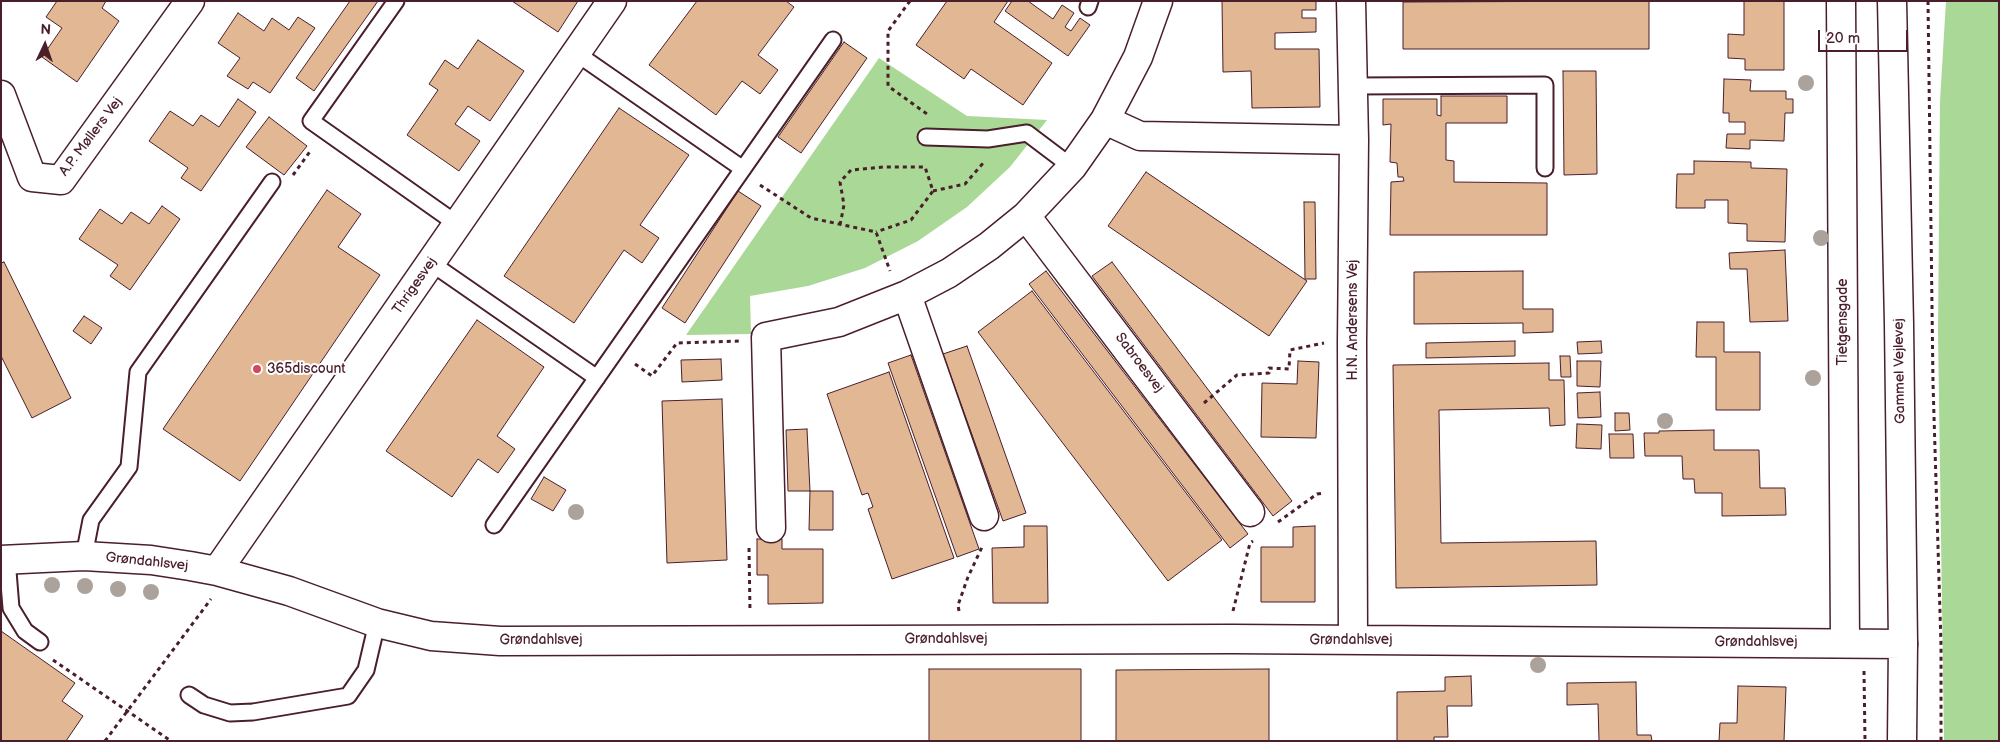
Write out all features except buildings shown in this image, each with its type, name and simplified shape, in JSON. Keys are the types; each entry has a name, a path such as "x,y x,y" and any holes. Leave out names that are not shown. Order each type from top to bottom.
{"street":[{"name":"A.P. Møllers Vej","path":"1,95 32,177 62,180 190,1"},
{"name":"Thrigesvej","path":"217,571 612,1"},
{"path":"770,528 766,337 838,322 903,297 949,273 989,246 1026,216 1072,166 1105,120 1138,57 1158,1"},
{"name":"H.N. Andersens Vej","path":"1351,1 1354,140 1352,342 1353,640"},
{"name":"Tietgensgade","path":"1841,1 1854,643"},
{"name":"Gammel Vejlevej","path":"1892,1 1899,324 1902,741"},
{"path":"1105,120 1140,136 1354,140"},
{"name":"Sabroesvej","path":"1026,216 1250,512"},
{"path":"903,297 984,516"},
{"name":"Grøndahlsvej","path":"4,559 84,556 151,560 217,571 289,591 377,623 431,636 500,641 1232,639 1902,644"}],"lane":[{"path":"396,1 311,121 457,224"},
{"path":"494,525 833,40"},
{"path":"576,53 743,169"},
{"path":"1353,86 1545,85 1546,168"},
{"path":"926,137 988,138 1027,133 1072,166"},
{"path":"84,556 91,520 129,467 138,372 272,182"},
{"path":"431,262 597,378"},
{"path":"4,559 11,608 25,631 40,642"},
{"path":"189,695 204,705 230,713 253,712 348,696 366,670 377,623"}],"path":[{"path":"910,1 888,31 888,86 927,114 925,167 933,191"},
{"path":"1928,1 1933,383 1942,645 1941,741"},
{"path":"272,182 288,183 325,131"},
{"path":"743,169 758,183 811,218 876,232 911,220 933,191 965,184 987,158 988,138"},
{"path":"840,225 844,205 840,182 851,170 884,167 925,167"},
{"path":"876,232 903,297"},
{"path":"616,350 652,376 677,343 750,341 766,337"},
{"path":"1182,420 1237,375 1269,373 1269,368 1289,369 1290,350 1317,343 1352,342"},
{"path":"1272,526 1317,494 1353,492"},
{"path":"961,639 958,606 968,577 987,537 984,516"},
{"path":"750,640 749,536 771,535 770,528"},
{"path":"1232,639 1232,616 1250,543 1258,537"},
{"path":"105,741 191,628"},
{"path":"1854,643 1865,741"},
{"path":"49,657 171,741"}],"green space":[{"path":"1946,1 1999,1 1999,741 1944,741 1938,332 1940,101"},
{"path":"879,58 967,116 1047,120 1010,167 967,207 918,241 865,268 808,286 750,296 751,334 686,335"}],"place":[{"name":"365discount","path":"257,369"}]}
